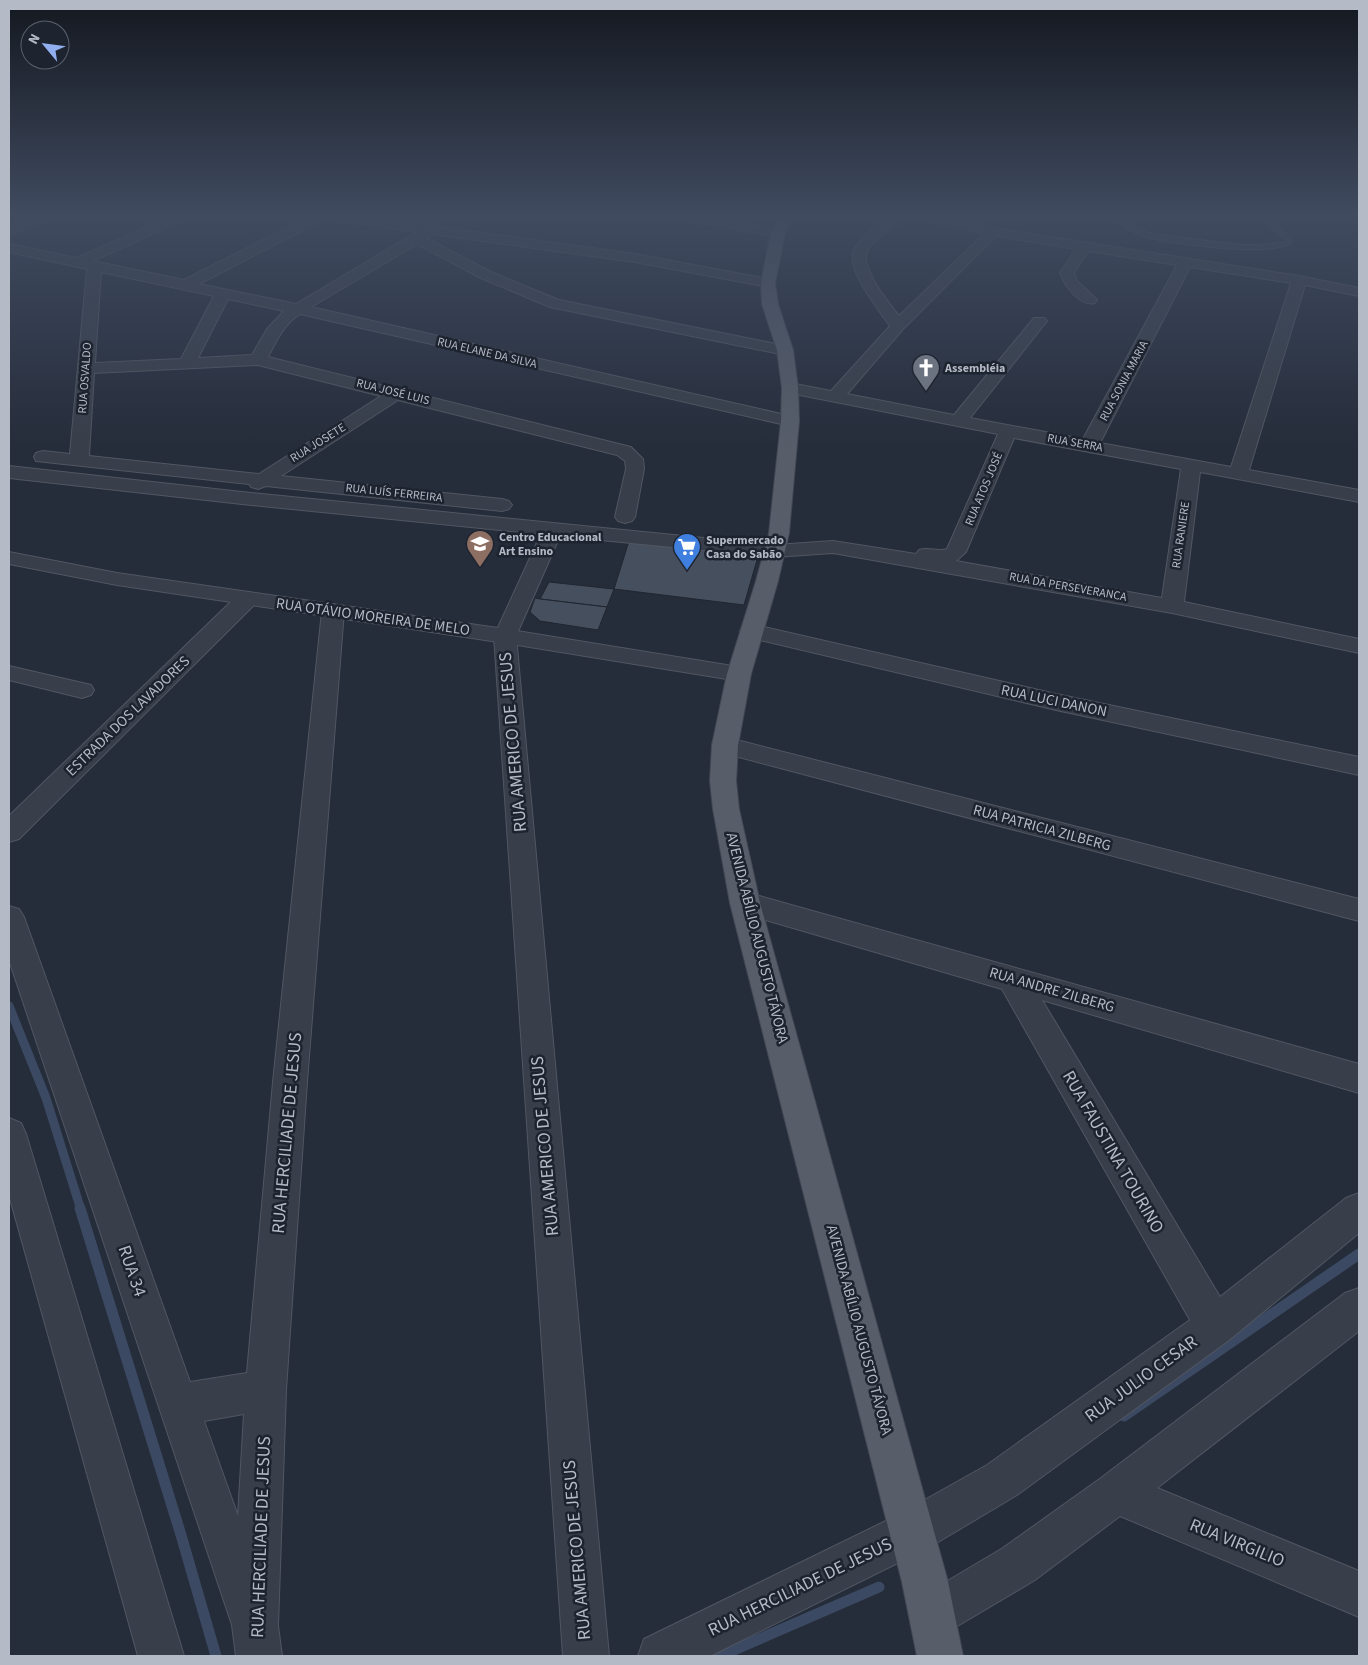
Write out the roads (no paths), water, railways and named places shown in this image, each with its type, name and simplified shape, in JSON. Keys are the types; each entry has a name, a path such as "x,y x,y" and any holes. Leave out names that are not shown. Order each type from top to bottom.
{"main road":[{"name":"AVENIDA ABÍLIO AUGUSTO TÁVORA","path":"769,293 770,304 785,350 790,388 790,421 771,538 751,631 739,674 725,745 723,781 726,809 745,903 925,1586"}],"street":[{"name":"RUA OSVALDO","path":"79,460 86,368 86,293"},
{"path":"187,363 224,293"},
{"name":"RUA ELANE DA SILVA","path":"224,293 790,421"},
{"path":"258,360 281,322 298,309 326,293"},
{"path":"528,293 555,304 785,350"},
{"path":"876,293 898,326"},
{"path":"836,396 898,326 932,293"},
{"path":"1082,293 1090,300"},
{"name":"RUA SONIA MARIA","path":"1089,446 1170,293"},
{"path":"1238,474 1295,293"},
{"path":"959,421 1039,321"},
{"name":"RUA JOSÉ LUIS","path":"86,368 258,360 397,393 583,440 630,454 634,459 635,469 620,517 593,533"},
{"name":"RUA SERRA","path":"790,388 1008,431 1359,496"},
{"name":"RUA JOSETE","path":"242,498 262,479 397,393"},
{"name":"RUA ATOS JOSÉ","path":"771,538 809,532 828,534 942,557 953,556 959,547 1008,431"},
{"name":"RUA LUÍS FERREIRA","path":"9,454 523,507"},
{"name":"RUA RANIERE","path":"1172,606 1191,465"},
{"name":"RUA LUÍS FERREIRA","path":"9,472 242,498 593,533 771,538"},
{"path":"504,636 553,529"},
{"name":"RUA DA PERSEVERANCA","path":"771,538 806,548 844,549 1172,606 1359,646"},
{"name":"RUA OTÁVIO MOREIRA DE MELO","path":"9,558 117,579 504,636 739,674"},
{"name":"ESTRADA DOS LAVADORES","path":"9,832 247,599"},
{"name":"RUA HERCILIADE DE JESUS","path":"257,1641 266,1390 290,1082 333,611"},
{"name":"RUA LUCI DANON","path":"751,631 1056,702 1359,766"},
{"name":"RUA AMERICO DE JESUS","path":"504,636 586,1656"},
{"path":"9,673 82,690"},
{"name":"RUA PATRICIA ZILBERG","path":"725,745 1359,910"},
{"name":"RUA ANDRE ZILBERG","path":"745,903 1359,1078"},
{"name":"RUA 34","path":"9,917 178,1405 257,1641"},
{"name":"RUA FAUSTINA TOURINO","path":"1012,978 1215,1326"},
{"path":"9,1134 161,1656"},
{"name":"RUA JULIO CESAR","path":"925,1586 1002,1480 1215,1326 1359,1210"},
{"path":"925,1586 1019,1564 1116,1493 1359,1307"},
{"path":"178,1405 266,1390"},
{"name":"RUA VIRGILIO","path":"1116,1493 1359,1594"},
{"name":"RUA HERCILIADE DE JESUS","path":"660,1656 925,1586"}],"waterway":[{"path":"9,1006 46,1098 81,1210"},
{"path":"80,1208 181,1535 216,1656"},
{"path":"1124,1416 1359,1254"},
{"path":"720,1656 879,1587"}],"place":[{"name":"Assembléia","path":"926,392"},
{"name":"Centro Educacional Art Ensino","path":"480,568"},
{"name":"Supermercado Casa do Sabão","path":"687,571"}]}
